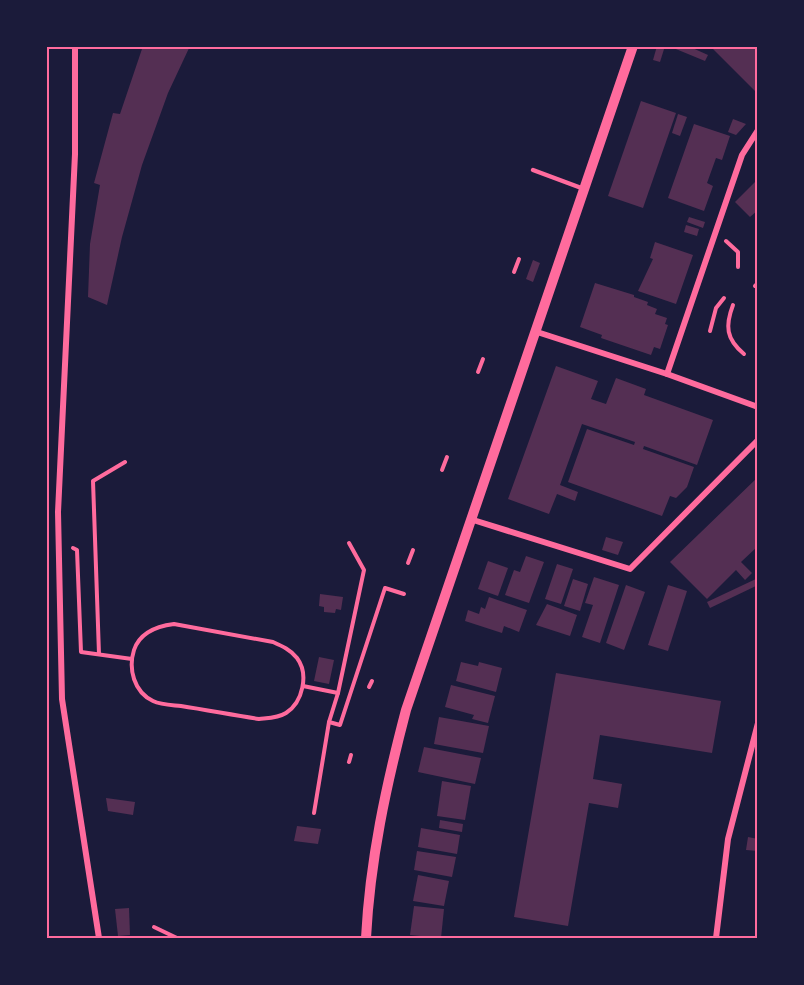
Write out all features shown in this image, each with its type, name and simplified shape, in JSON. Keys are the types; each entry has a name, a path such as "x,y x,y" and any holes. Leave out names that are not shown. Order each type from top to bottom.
{"street":[{"path":"75,46 75,154 58,512 62,699 99,939"},
{"path":"366,939 381,805 406,710 469,519 633,46"},
{"path":"667,374 742,155 756,133"},
{"path":"534,331 667,374 758,407"},
{"path":"469,519 630,569 758,440"},
{"path":"716,939 728,839 758,723"}],"lane":[{"path":"533,170 584,189"}],"path":[{"path":"714,235 731,243 738,252 738,267"},
{"path":"514,272 519,259"},
{"path":"710,330 716,308 724,298"},
{"path":"733,305 727,320 728,333 733,345 744,354"},
{"path":"478,372 483,359"},
{"path":"442,470 447,457"},
{"path":"99,654 93,482 125,462"},
{"path":"314,813 329,722 338,693 364,570 349,543"},
{"path":"70,546 77,550 81,652 132,659"},
{"path":"408,563 413,550"},
{"path":"329,722 340,725 384,588 404,594"},
{"path":"174,624 273,642 298,658 303,672 303,686 297,702 287,712 275,718 236,715 154,702 138,686 132,674 132,659 135,646 146,633 160,625 174,624"},
{"path":"369,687 372,681"},
{"path":"303,686 338,693"},
{"path":"349,762 351,755"},
{"path":"154,927 177,939"}],"building":[{"path":"143,46 190,46 168,93 142,165 122,237 107,305 88,297 90,244 100,185 94,183 113,113 120,114"},
{"path":"657,46 665,46 660,62 653,60"},
{"path":"688,46 708,55 705,61 671,47"},
{"path":"710,46 758,46 758,94"},
{"path":"641,101 676,113 643,208 608,196"},
{"path":"678,114 687,117 680,136 672,133"},
{"path":"733,119 746,124 736,135 728,132"},
{"path":"694,124 730,136 722,160 716,158 707,183 713,186 704,211 668,198"},
{"path":"758,179 758,210 750,217 735,202"},
{"path":"689,217 705,222 703,228 687,222"},
{"path":"686,225 699,229 697,236 684,232"},
{"path":"655,242 693,255 676,304 638,291 653,259 650,258"},
{"path":"533,260 540,263 533,282 526,279"},
{"path":"595,283 634,295 657,309 655,314 667,318 665,324 668,325 660,349 654,347 651,355 601,338 602,335 580,327"},
{"path":"556,366 598,381 591,399 606,404 616,378 646,389 644,395 713,420 697,465 644,446 643,449 694,467 687,487 676,498 670,496 662,516 568,482 587,429 634,445 635,442 582,424 560,485 578,492 575,501 557,494 549,514 508,499"},
{"path":"758,477 758,546 741,562 752,573 745,580 736,570 707,599 670,562"},
{"path":"606,537 623,542 618,555 602,550"},
{"path":"526,556 544,562 529,603 505,595 514,570 520,572"},
{"path":"488,561 508,568 498,596 478,589"},
{"path":"557,564 573,569 561,604 545,599"},
{"path":"594,577 619,585 600,643 582,637 593,605 585,603"},
{"path":"758,578 758,585 710,608 707,602"},
{"path":"573,579 588,584 580,611 564,606"},
{"path":"626,585 645,592 624,650 606,643"},
{"path":"668,585 687,591 668,651 648,645"},
{"path":"320,594 343,597 341,610 336,609 335,613 324,612 324,607 319,606"},
{"path":"489,597 527,610 519,632 504,626 502,633 465,621 468,610 479,614 481,607 485,609"},
{"path":"547,604 577,615 570,636 536,625"},
{"path":"319,657 334,660 329,684 314,681"},
{"path":"461,662 478,666 479,662 502,668 496,692 456,681"},
{"path":"556,673 721,701 712,753 600,735 593,779 622,784 618,808 589,803 568,926 514,917"},
{"path":"451,685 495,696 488,723 472,719 474,715 445,707"},
{"path":"439,717 489,726 483,753 434,744"},
{"path":"424,747 481,758 475,784 418,772"},
{"path":"442,781 471,786 465,820 437,816"},
{"path":"106,798 135,802 133,815 108,811"},
{"path":"440,820 463,824 462,832 439,828"},
{"path":"297,826 321,829 318,844 294,841"},
{"path":"421,828 460,835 457,854 418,847"},
{"path":"748,837 758,839 758,851 746,850"},
{"path":"417,851 456,857 452,877 414,870"},
{"path":"418,875 449,881 444,906 413,901"},
{"path":"414,906 444,909 441,938 410,935"},
{"path":"129,908 130,935 118,936 115,909"}]}
